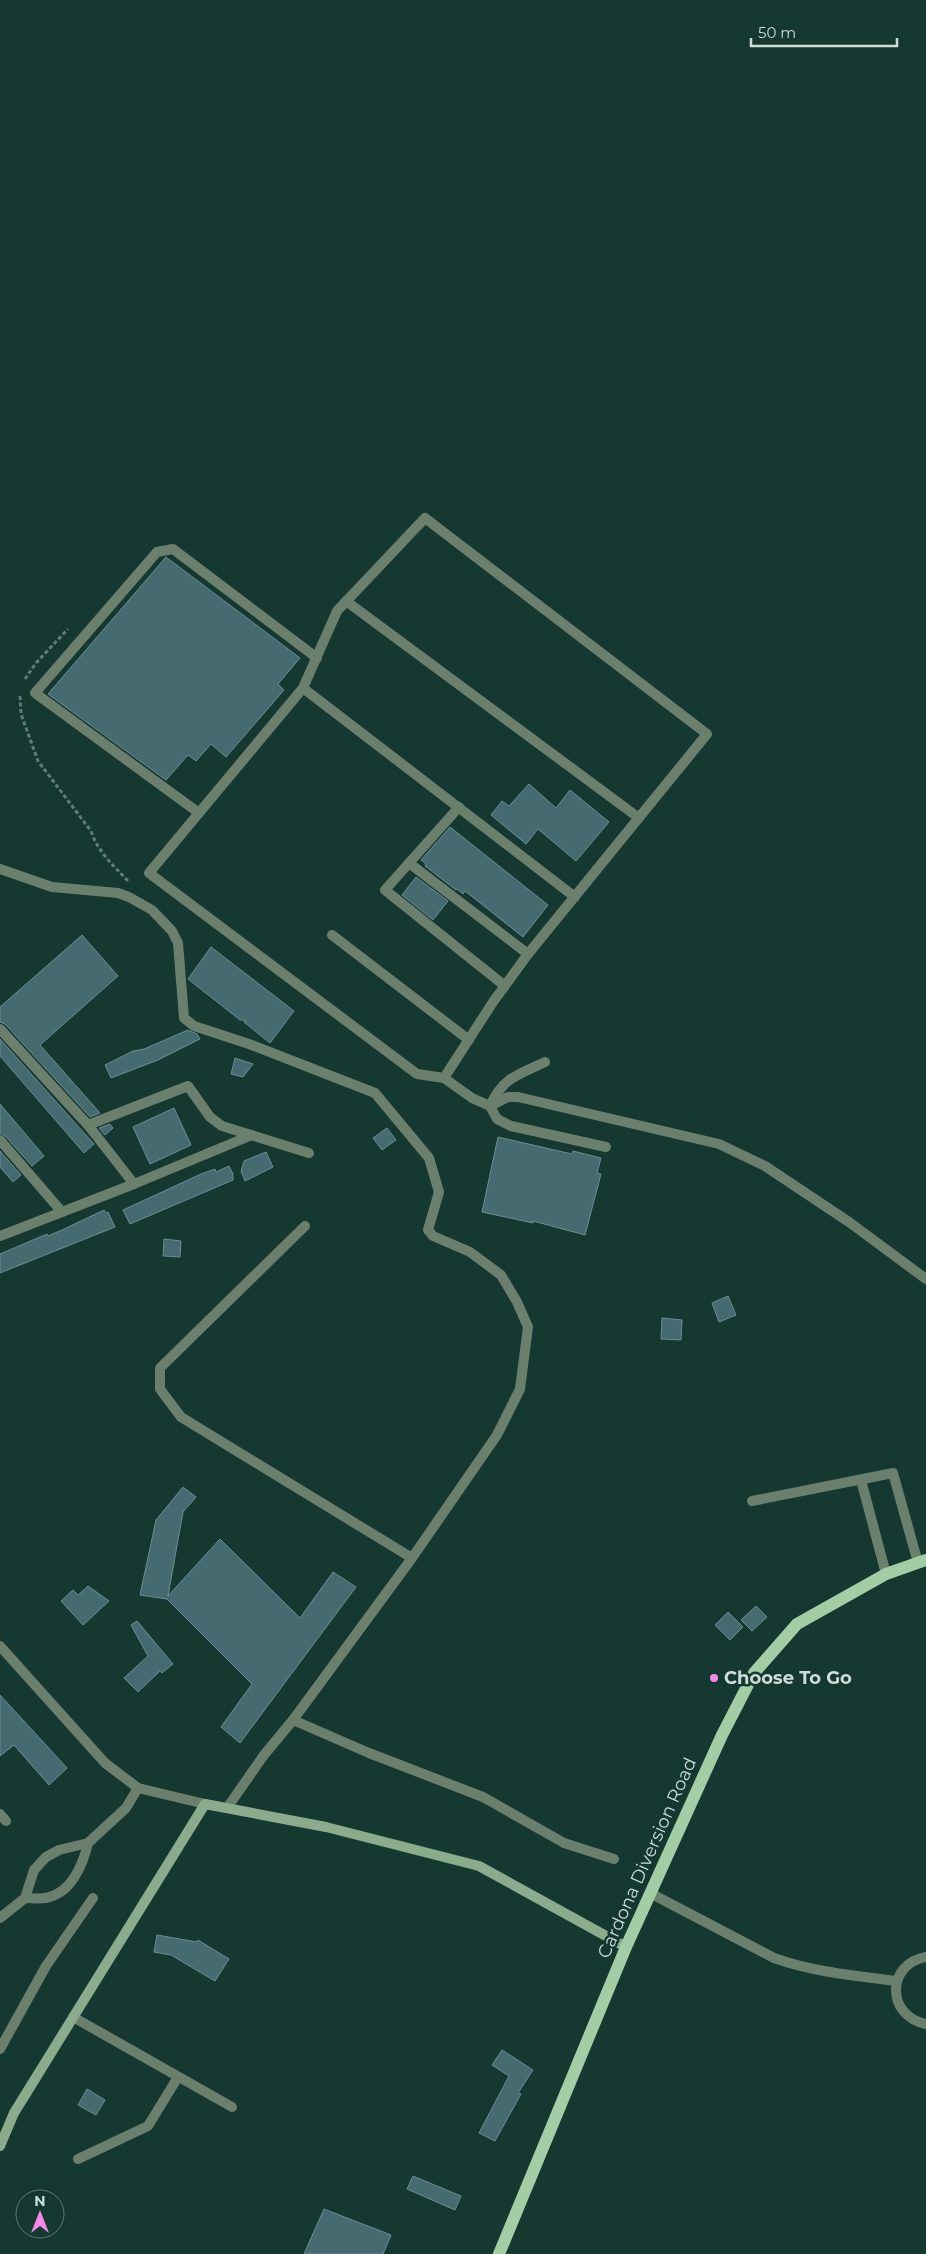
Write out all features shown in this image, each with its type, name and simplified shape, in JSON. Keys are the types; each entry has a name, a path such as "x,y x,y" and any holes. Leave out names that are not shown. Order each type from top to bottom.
{"main road":[{"name":"Cardona Diversion Road","path":"499,2254 626,1947 722,1736 754,1673 797,1624 886,1574 922,1561"}],"street":[{"path":"444,1078 528,954 708,734 425,518 337,611 303,688 149,873 417,1074 444,1078 472,1098 490,1106 497,1119 511,1126 606,1147"},
{"path":"199,814 35,693 157,552 173,549 317,658"},
{"path":"346,601 640,818"},
{"path":"303,688 575,897"},
{"path":"459,807 385,890 505,986"},
{"path":"409,863 528,954"},
{"path":"0,869 52,887 118,893 152,910 172,931 178,943 184,1018 194,1026 249,1044 374,1093 429,1158 439,1192 428,1230 434,1236 470,1252 501,1275 517,1302 528,1328 520,1389 497,1436 412,1558 293,1720 264,1755 227,1808"},
{"path":"332,935 469,1040"},
{"path":"0,1029 88,1125 134,1184"},
{"path":"490,1106 498,1089 507,1081 545,1062"},
{"path":"88,1125 188,1086 210,1117 222,1126 309,1153"},
{"path":"490,1106 508,1097 518,1097 718,1144 765,1166 849,1222 926,1279"},
{"path":"0,1236 252,1136"},
{"path":"0,1140 62,1212"},
{"path":"305,1226 160,1368 160,1389 182,1417 412,1558"},
{"path":"752,1501 893,1473 922,1561"},
{"path":"861,1480 886,1574"},
{"path":"0,1646 105,1763 138,1788 205,1804 326,1827 479,1866 626,1947"},
{"path":"293,1720 369,1753 483,1797 564,1844 614,1859"},
{"path":"0,1918 25,1898 34,1870 46,1857 59,1850 88,1843 126,1808 138,1788"},
{"path":"0,2146 14,2113 205,1804"},
{"path":"25,1898 46,1898 66,1888 83,1864 88,1843"},
{"path":"650,1893 774,1958 838,1974 897,1982"},
{"path":"0,2049 46,1966 93,1898"},
{"path":"926,1957 909,1964 897,1982 897,1999 900,2007 912,2019 926,2024"},
{"path":"73,2017 232,2107"},
{"path":"78,2159 148,2126 178,2076"}],"path":[{"path":"23,683 36,663 69,629"},
{"path":"19,689 22,714 38,761 91,831 96,844 105,856 130,882"}],"building":[{"path":"166,557 300,658 278,684 284,690 226,757 211,744 196,761 188,755 166,780 48,694"},
{"path":"529,784 556,808 570,790 609,822 576,861 538,829 526,844 491,815 502,801 509,806"},
{"path":"450,827 548,905 523,937 465,891 463,894 456,890 425,866 426,864 421,860"},
{"path":"416,877 448,901 433,920 402,895"},
{"path":"82,935 118,976 40,1045 100,1113 90,1117 5,1024 0,1022 0,1007"},
{"path":"211,947 294,1011 270,1043 244,1022 245,1020 240,1020 188,979"},
{"path":"188,1030 197,1034 200,1039 158,1060 111,1078 105,1065 133,1051 144,1049"},
{"path":"0,1039 94,1144 84,1153 0,1056"},
{"path":"235,1058 253,1064 243,1077 231,1074"},
{"path":"0,1104 44,1156 32,1166 5,1136 0,1133"},
{"path":"174,1108 191,1145 150,1164 133,1127"},
{"path":"110,1124 113,1128 105,1135 99,1128"},
{"path":"387,1128 396,1140 382,1150 373,1138"},
{"path":"498,1137 572,1154 573,1151 601,1158 597,1173 601,1174 585,1235 533,1221 533,1223 482,1212"},
{"path":"0,1151 21,1175 13,1182 0,1167"},
{"path":"266,1152 273,1167 245,1181 241,1171 244,1161"},
{"path":"229,1166 233,1174 233,1180 130,1224 123,1210 201,1174 215,1169 216,1172"},
{"path":"104,1210 106,1213 108,1212 115,1227 0,1273 0,1254 47,1234 48,1236"},
{"path":"164,1239 181,1241 180,1257 163,1256"},
{"path":"728,1296 736,1315 719,1322 712,1303"},
{"path":"662,1318 682,1320 681,1340 661,1339"},
{"path":"183,1487 196,1497 183,1512 168,1596 220,1539 300,1618 333,1572 356,1587 240,1743 221,1727 252,1684 167,1599 140,1595 156,1520"},
{"path":"88,1586 109,1601 83,1625 61,1601 73,1590 78,1595"},
{"path":"756,1606 767,1617 752,1631 741,1620"},
{"path":"728,1612 743,1627 730,1640 715,1625"},
{"path":"137,1621 173,1664 162,1673 160,1671 138,1692 124,1678 148,1656 131,1625"},
{"path":"0,1695 67,1768 49,1785 14,1745 0,1756"},
{"path":"157,1935 197,1942 198,1940 229,1959 215,1981 171,1955 154,1952"},
{"path":"502,2050 533,2070 518,2093 521,2094 495,2141 479,2133 509,2076 492,2065"},
{"path":"87,2089 105,2100 96,2115 78,2105"},
{"path":"413,2176 461,2196 455,2210 407,2189"},
{"path":"324,2209 391,2235 383,2254 304,2254"}],"place":[{"name":"Choose To Go","path":"714,1678"}]}
